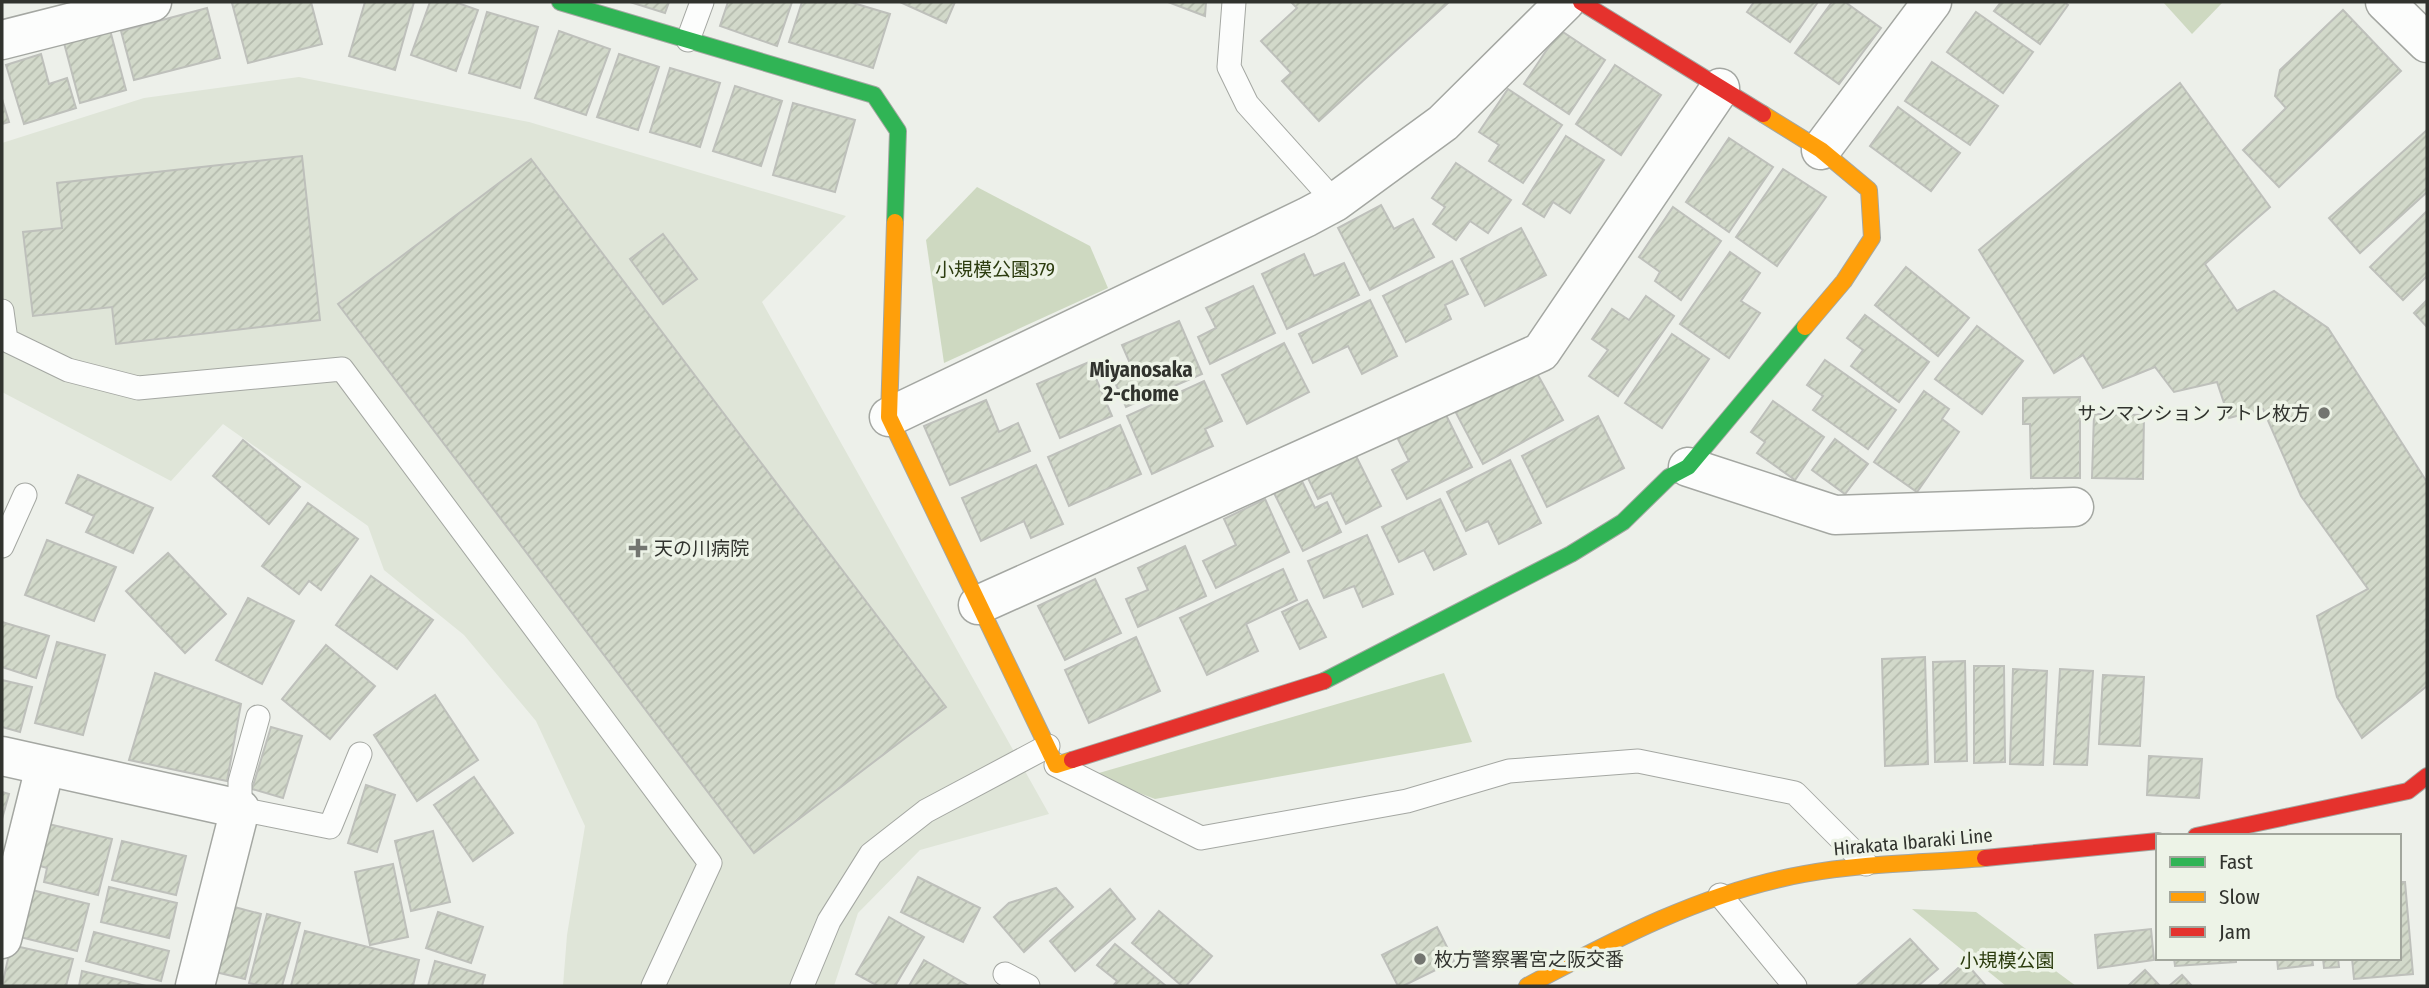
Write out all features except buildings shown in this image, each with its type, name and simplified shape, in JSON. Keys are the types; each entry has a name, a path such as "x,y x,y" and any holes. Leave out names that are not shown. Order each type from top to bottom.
{"street":[{"path":"2,40 152,2"},
{"path":"560,2 874,95 898,131 889,416 1052,756 1329,679 1571,554 1623,522 1669,477 1688,467 1844,281 1872,238 1869,190 1821,150 1581,2"},
{"path":"889,416 1307,218 1335,202 1443,123 1565,2"},
{"path":"1821,150 1932,2"},
{"path":"2385,2 2427,43"},
{"path":"978,605 1541,352 1720,88"},
{"path":"1688,467 1835,515 2074,507"},
{"path":"2,756 240,809 195,986"},
{"path":"2,939 45,767"},
{"path":"2205,834 2408,791 2427,776"},
{"name":"Hirakata Ibaraki Line","path":"1527,986 1625,934 1720,895 1801,874 1866,864 1970,859 2156,841"}],"lane":[{"path":"688,40 702,2"},
{"path":"1234,2 1229,67 1247,104 1335,202"},
{"path":"2,311 6,340 68,370 138,388 342,369 710,863 653,986"},
{"path":"2,546 25,495"},
{"path":"258,717 240,782 240,809 330,827 360,754"},
{"path":"802,986 829,921 871,854 926,811 1052,756 1201,838 1407,801 1509,771 1638,761 1794,793 1866,864"},
{"path":"1720,895 1795,986"},
{"path":"1005,974 1028,986"}],"shaded area":[{"name":"天の川病院","path":"299,77 529,122 846,216 762,302 1049,814 920,850 858,913 834,986 563,986 567,935 585,826 536,721 464,635 384,570 368,526 223,424 171,481 2,392 2,143 144,98"}],"green space":[{"path":"2163,2 2223,2 2192,34"},
{"name":"小規模公園379","path":"977,187 1090,246 1108,288 944,363 926,240"},
{"path":"1444,673 1472,742 1155,799 1092,775"},
{"name":"小規模公園","path":"1912,909 1976,912 2076,986 2006,986"}],"traffic: fast":[{"path":"560,2 874,95 898,131 895,222"},
{"path":"1324,681 1571,554 1623,522 1669,477 1688,467 1805,327"}],"traffic: slow":[{"path":"1763,114 1821,150 1869,190 1872,238 1844,281 1805,327"},
{"path":"895,222 889,417 1056,765 1072,760"},
{"path":"1527,986 1661,919 1731,892 1804,874 1985,858"}],"traffic: jam":[{"path":"1581,2 1763,114"},
{"path":"1072,760 1324,681"},
{"path":"2205,834 2408,791 2427,776"},
{"path":"1985,858 2156,841"}],"place":[{"name":"サンマンション アトレ枚方","path":"2324,413"},
{"name":"天の川病院","path":"638,548"},
{"name":"枚方警察署宮之阪交番","path":"1420,959"}],"district":[{"name":"Miyanosaka 2-chome","path":"1141,382"}]}
